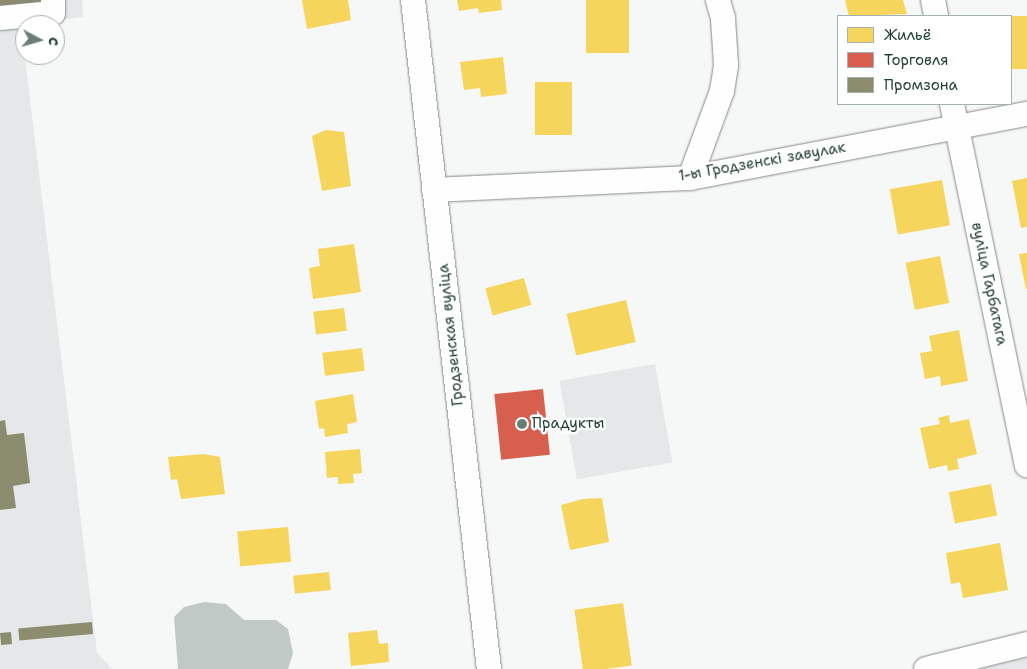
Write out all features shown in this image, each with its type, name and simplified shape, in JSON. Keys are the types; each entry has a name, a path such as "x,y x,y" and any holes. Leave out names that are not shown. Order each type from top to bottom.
{"street":[{"path":"0,18 53,13 52,0"},
{"name":"Гродзенская вуліца","path":"413,0 489,669"},
{"path":"690,178 722,91 726,66 723,18 718,0"},
{"path":"933,0 936,15"},
{"name":"1-ы Гродзенскі завулак","path":"434,190 690,178 954,115 1027,114"},
{"name":"вуліца Гарбатага","path":"954,115 1027,465"},
{"path":"926,669 1027,644"}],"shaded area":[{"path":"0,0 82,0 83,17 65,19 65,15 15,15 15,65 26,65 97,653 112,669 0,669"},
{"path":"655,364 672,462 577,479 559,381"},
{"path":"204,602 226,604 244,620 276,620 288,629 293,653 288,669 178,669 174,617 184,607"},
{"path":"1027,657 1027,669 974,669"}],"building: Жильё":[{"path":"302,0 348,0 351,20 307,29"},
{"path":"457,0 501,0 502,10 479,13 478,8 459,11"},
{"path":"586,0 629,0 629,53 586,53"},
{"path":"845,0 903,0 907,14 878,15 849,15"},
{"path":"1012,16 1027,16 1027,69 1012,69"},
{"path":"503,57 507,94 481,97 480,88 464,90 460,62"},
{"path":"535,82 572,82 572,135 535,135"},
{"path":"326,130 344,132 351,186 322,191 312,136"},
{"path":"1027,178 1027,227 1021,228 1012,181"},
{"path":"942,180 950,225 898,235 890,189"},
{"path":"354,244 361,292 313,299 309,268 320,266 318,249"},
{"path":"1027,253 1027,289 1026,289 1019,254"},
{"path":"940,256 949,303 915,310 906,263"},
{"path":"524,278 531,305 493,315 485,288"},
{"path":"626,300 636,342 576,356 567,314"},
{"path":"344,308 347,331 316,335 313,312"},
{"path":"959,330 968,381 941,386 940,376 925,379 920,353 932,351 929,336"},
{"path":"362,348 365,371 325,376 322,353"},
{"path":"353,394 357,422 347,424 348,433 325,437 324,428 319,429 315,401"},
{"path":"949,415 950,423 969,419 977,454 957,459 959,469 948,471 947,465 929,469 920,428 940,424 938,418"},
{"path":"360,449 362,473 353,474 354,483 338,484 338,477 327,478 325,452"},
{"path":"204,454 220,457 225,494 181,499 177,479 171,480 168,457"},
{"path":"991,484 997,515 955,524 949,492"},
{"path":"602,498 609,542 570,550 561,505 583,499"},
{"path":"288,527 291,562 240,566 237,531"},
{"path":"1000,543 1008,590 963,598 960,582 951,584 946,553"},
{"path":"329,572 331,590 295,594 293,576"},
{"path":"623,603 632,665 606,669 583,669 574,610"},
{"path":"377,630 379,644 388,643 389,662 351,666 348,633"}],"building: Торговля":[{"name":"Прадукты","path":"543,389 550,455 501,460 494,394"}],"building: Промзона":[{"path":"0,0 45,0 45,6 0,9"},
{"path":"5,420 7,435 24,433 30,483 13,486 16,508 0,510 0,421"},
{"path":"92,622 93,634 19,640 18,628"},
{"path":"11,632 12,644 1,645 0,633"}],"place":[{"name":"Прадукты","path":"522,424"}]}
